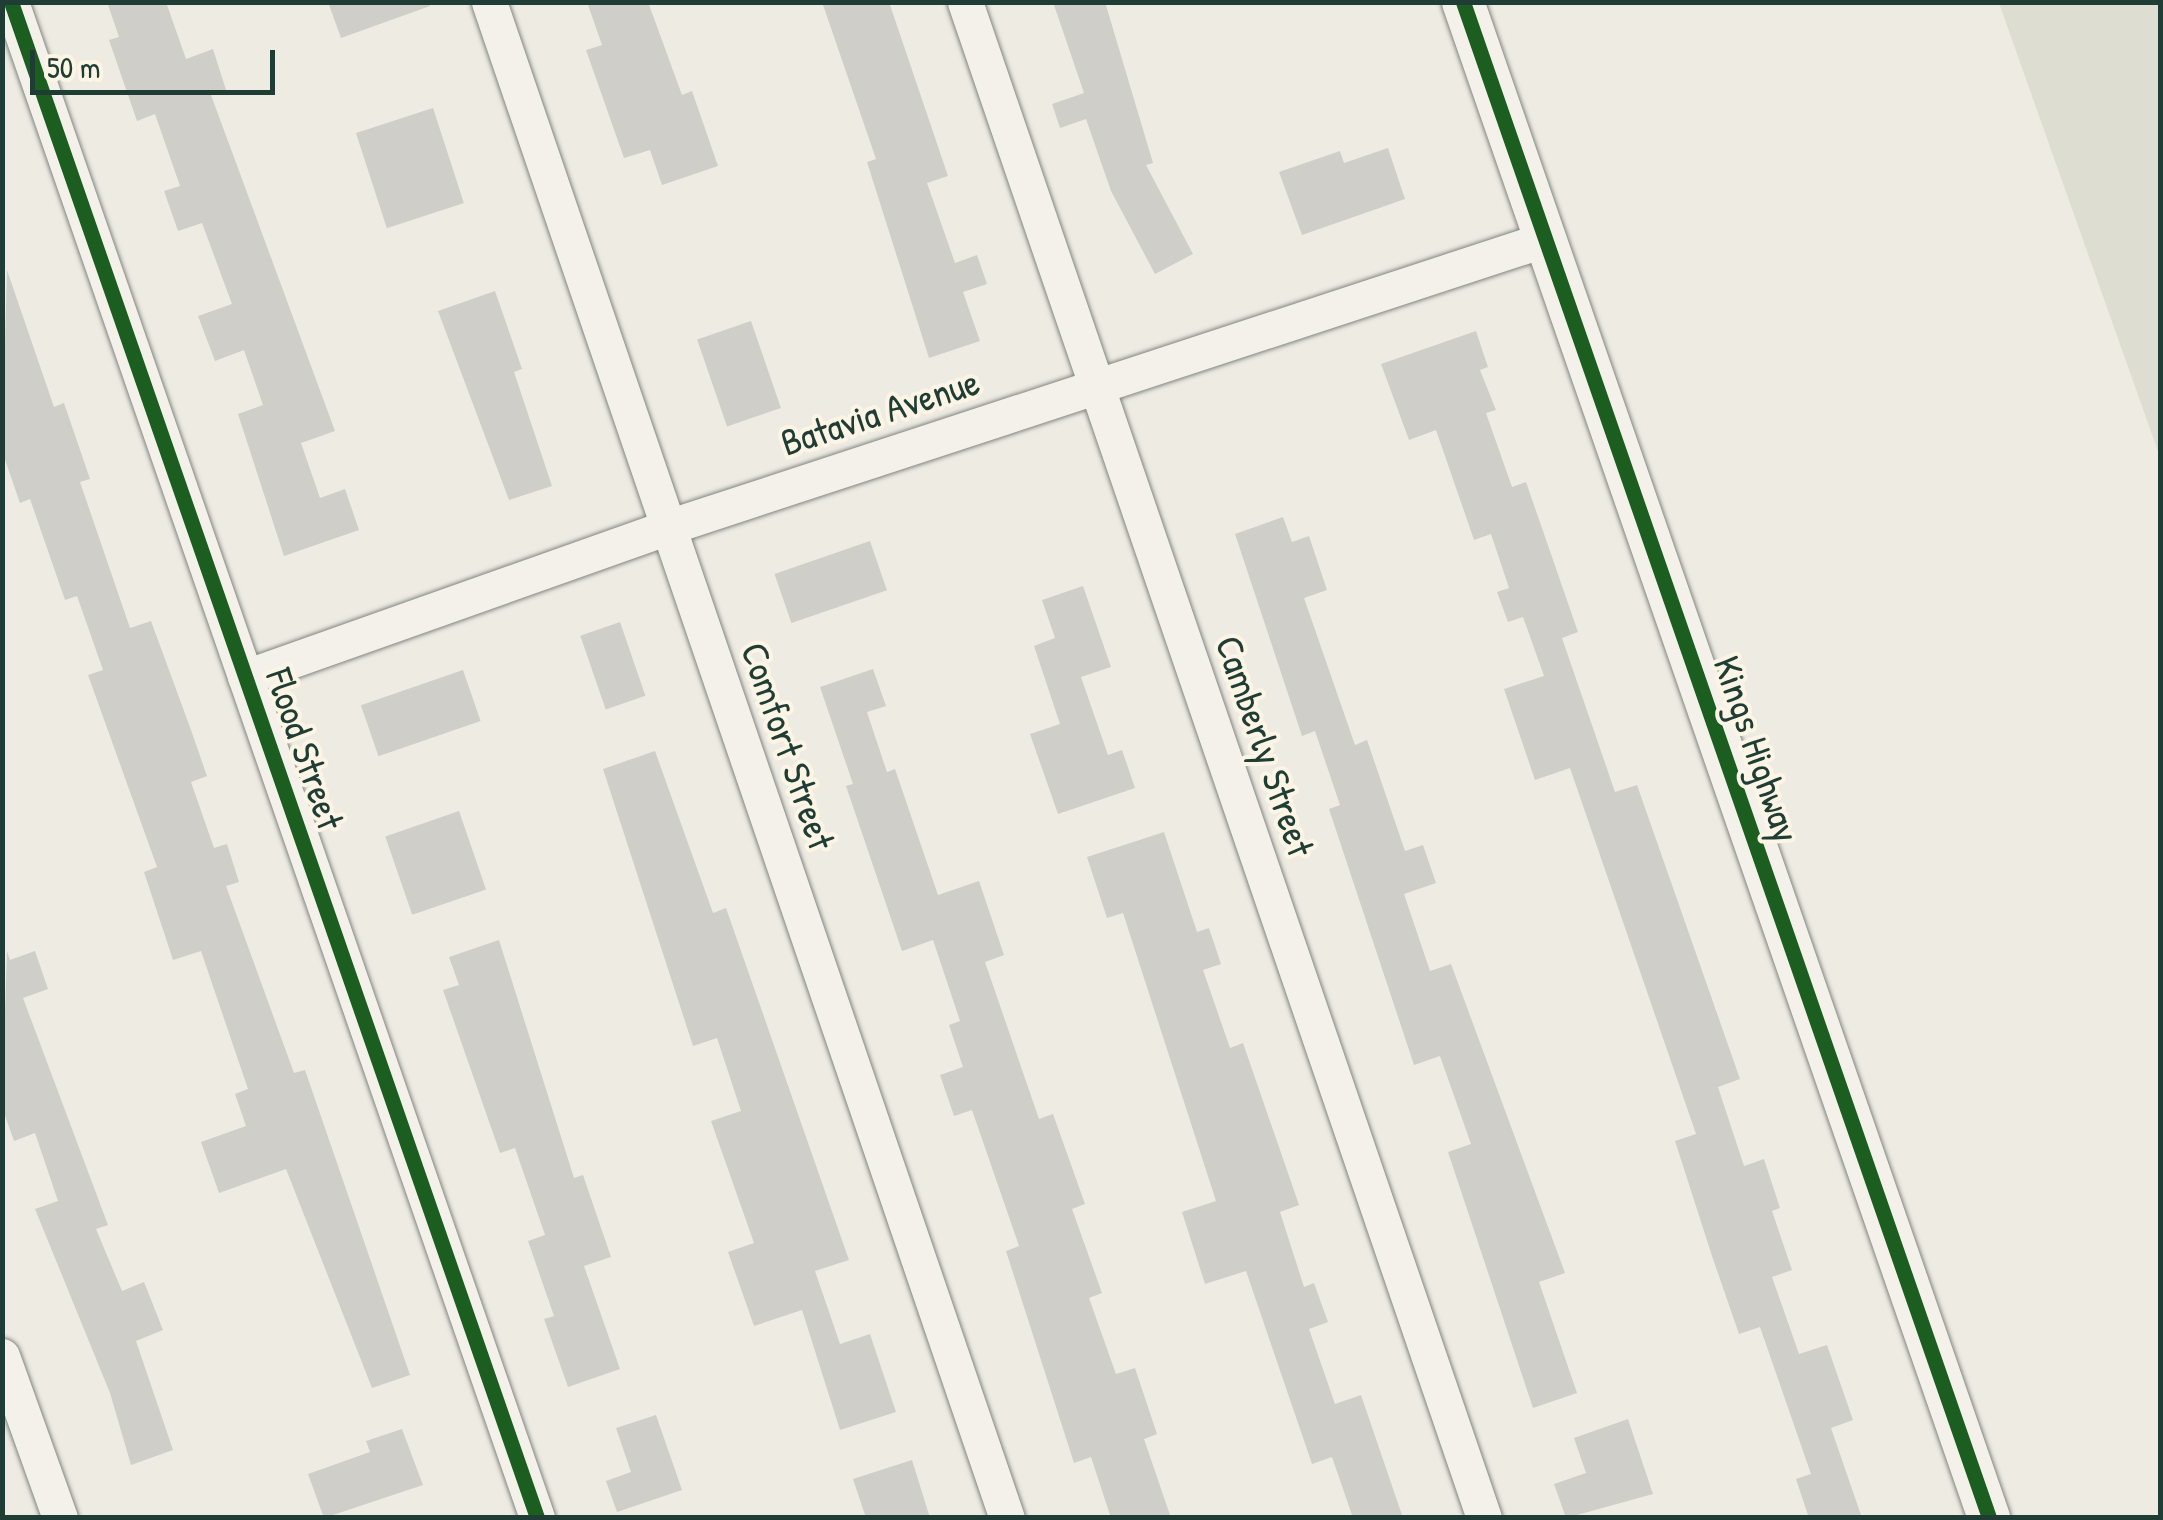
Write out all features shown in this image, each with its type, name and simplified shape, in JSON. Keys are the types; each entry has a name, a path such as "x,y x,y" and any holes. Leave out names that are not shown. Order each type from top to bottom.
{"street":[{"name":"Flood Street","path":"11,2 537,1518"},
{"name":"Comfort Street","path":"490,2 1007,1518"},
{"name":"Camberly Street","path":"965,2 1484,1518"},
{"name":"Kings Highway","path":"1463,2 1989,1518"},
{"name":"Batavia Avenue","path":"245,677 668,527 1546,239"},
{"path":"2,1356 60,1518"}],"shaded area":[{"path":"1999,3 2160,3 2160,457"}],"building":[{"path":"107,2 166,2 186,59 213,49 226,90 211,95 335,431 301,443 320,498 345,489 359,530 284,556 238,414 263,405 244,350 215,361 198,316 232,304 202,223 178,231 164,191 180,186 155,114 137,121 109,40 119,37"},
{"path":"328,2 429,2 430,6 341,38"},
{"path":"587,2 648,2 682,95 692,91 718,166 662,185 650,150 624,158 586,50 602,45"},
{"path":"822,2 889,2 948,176 927,183 955,263 977,255 987,284 963,292 980,341 929,358 867,162 876,159"},
{"path":"1053,2 1105,2 1153,163 1146,165 1193,254 1155,274 1111,191 1086,119 1060,128 1052,104 1084,93"},
{"path":"433,108 464,203 387,228 356,133"},
{"path":"1388,148 1405,199 1302,235 1279,172 1340,151 1344,163"},
{"path":"7,270 54,407 64,403 90,479 80,482 130,628 151,621 191,730 207,776 191,782 214,848 227,844 239,882 226,886 294,1073 305,1070 410,1375 372,1388 286,1169 219,1193 201,1142 246,1126 235,1094 248,1089 201,951 173,960 144,872 157,867 88,675 103,670 77,596 65,600 30,499 20,503 2,451"},
{"path":"495,291 522,369 514,372 552,486 509,500 438,311"},
{"path":"751,321 781,408 727,427 697,340"},
{"path":"1476,331 1488,367 1480,370 1496,410 1486,413 1512,487 1526,482 1578,632 1562,638 1615,792 1637,785 1740,1079 1718,1087 1744,1166 1764,1159 1780,1208 1772,1211 1792,1270 1772,1277 1799,1354 1827,1345 1853,1420 1831,1428 1862,1518 1809,1518 1796,1479 1811,1474 1760,1327 1739,1334 1712,1256 1675,1141 1696,1134 1570,768 1535,780 1504,689 1544,676 1523,617 1508,622 1497,592 1509,588 1491,534 1474,540 1436,430 1409,440 1381,364"},
{"path":"1283,517 1292,542 1309,536 1327,590 1304,598 1355,745 1367,740 1405,851 1423,845 1436,883 1404,894 1430,971 1451,964 1565,1273 1539,1282 1577,1393 1533,1408 1448,1152 1471,1144 1440,1056 1414,1065 1329,809 1340,805 1315,731 1302,736 1235,534"},
{"path":"870,541 887,590 791,623 775,574"},
{"path":"1083,586 1111,667 1081,677 1108,755 1122,750 1135,788 1058,814 1030,734 1060,724 1034,646 1055,638 1042,600"},
{"path":"620,622 645,696 606,709 580,636"},
{"path":"873,669 886,706 867,712 887,772 895,769 938,895 979,881 1004,955 985,962 1039,1119 1053,1114 1085,1204 1072,1209 1102,1293 1089,1298 1116,1374 1135,1368 1157,1434 1144,1439 1171,1518 1111,1518 1091,1457 1074,1463 1006,1251 1019,1246 972,1110 954,1116 940,1075 963,1067 949,1025 960,1021 933,940 902,951 846,786 853,784 820,687"},
{"path":"463,670 481,721 378,756 361,705"},
{"path":"655,751 713,913 726,908 849,1260 815,1271 840,1344 870,1334 896,1412 840,1430 802,1310 754,1326 728,1252 754,1243 711,1121 741,1111 717,1038 693,1046 603,769"},
{"path":"459,811 486,889 412,915 385,836"},
{"path":"1164,832 1197,932 1209,928 1221,964 1203,970 1230,1048 1243,1043 1299,1205 1280,1212 1304,1287 1314,1283 1328,1322 1309,1329 1335,1404 1361,1395 1403,1518 1353,1518 1332,1457 1312,1464 1246,1271 1205,1284 1182,1212 1216,1201 1123,913 1107,918 1087,857"},
{"path":"499,940 574,1178 583,1175 611,1257 584,1266 620,1369 568,1387 544,1319 554,1316 528,1241 545,1235 515,1148 500,1153 443,990 459,985 449,957"},
{"path":"7,951 10,960 35,951 48,989 23,998 108,1225 96,1229 122,1291 144,1282 163,1330 136,1341 173,1450 131,1465 110,1393 35,1209 58,1201 35,1133 14,1141 2,1107"},
{"path":"656,1415 682,1490 617,1512 606,1481 631,1472 616,1428"},
{"path":"1628,1419 1653,1494 1566,1518 1554,1484 1586,1473 1574,1438"},
{"path":"402,1429 423,1485 324,1518 308,1474 370,1452 366,1441"},
{"path":"912,1460 930,1518 866,1518 853,1479"}],"cycle path":[{"path":"11,2 537,1518"},
{"path":"1463,2 1989,1518"}]}
